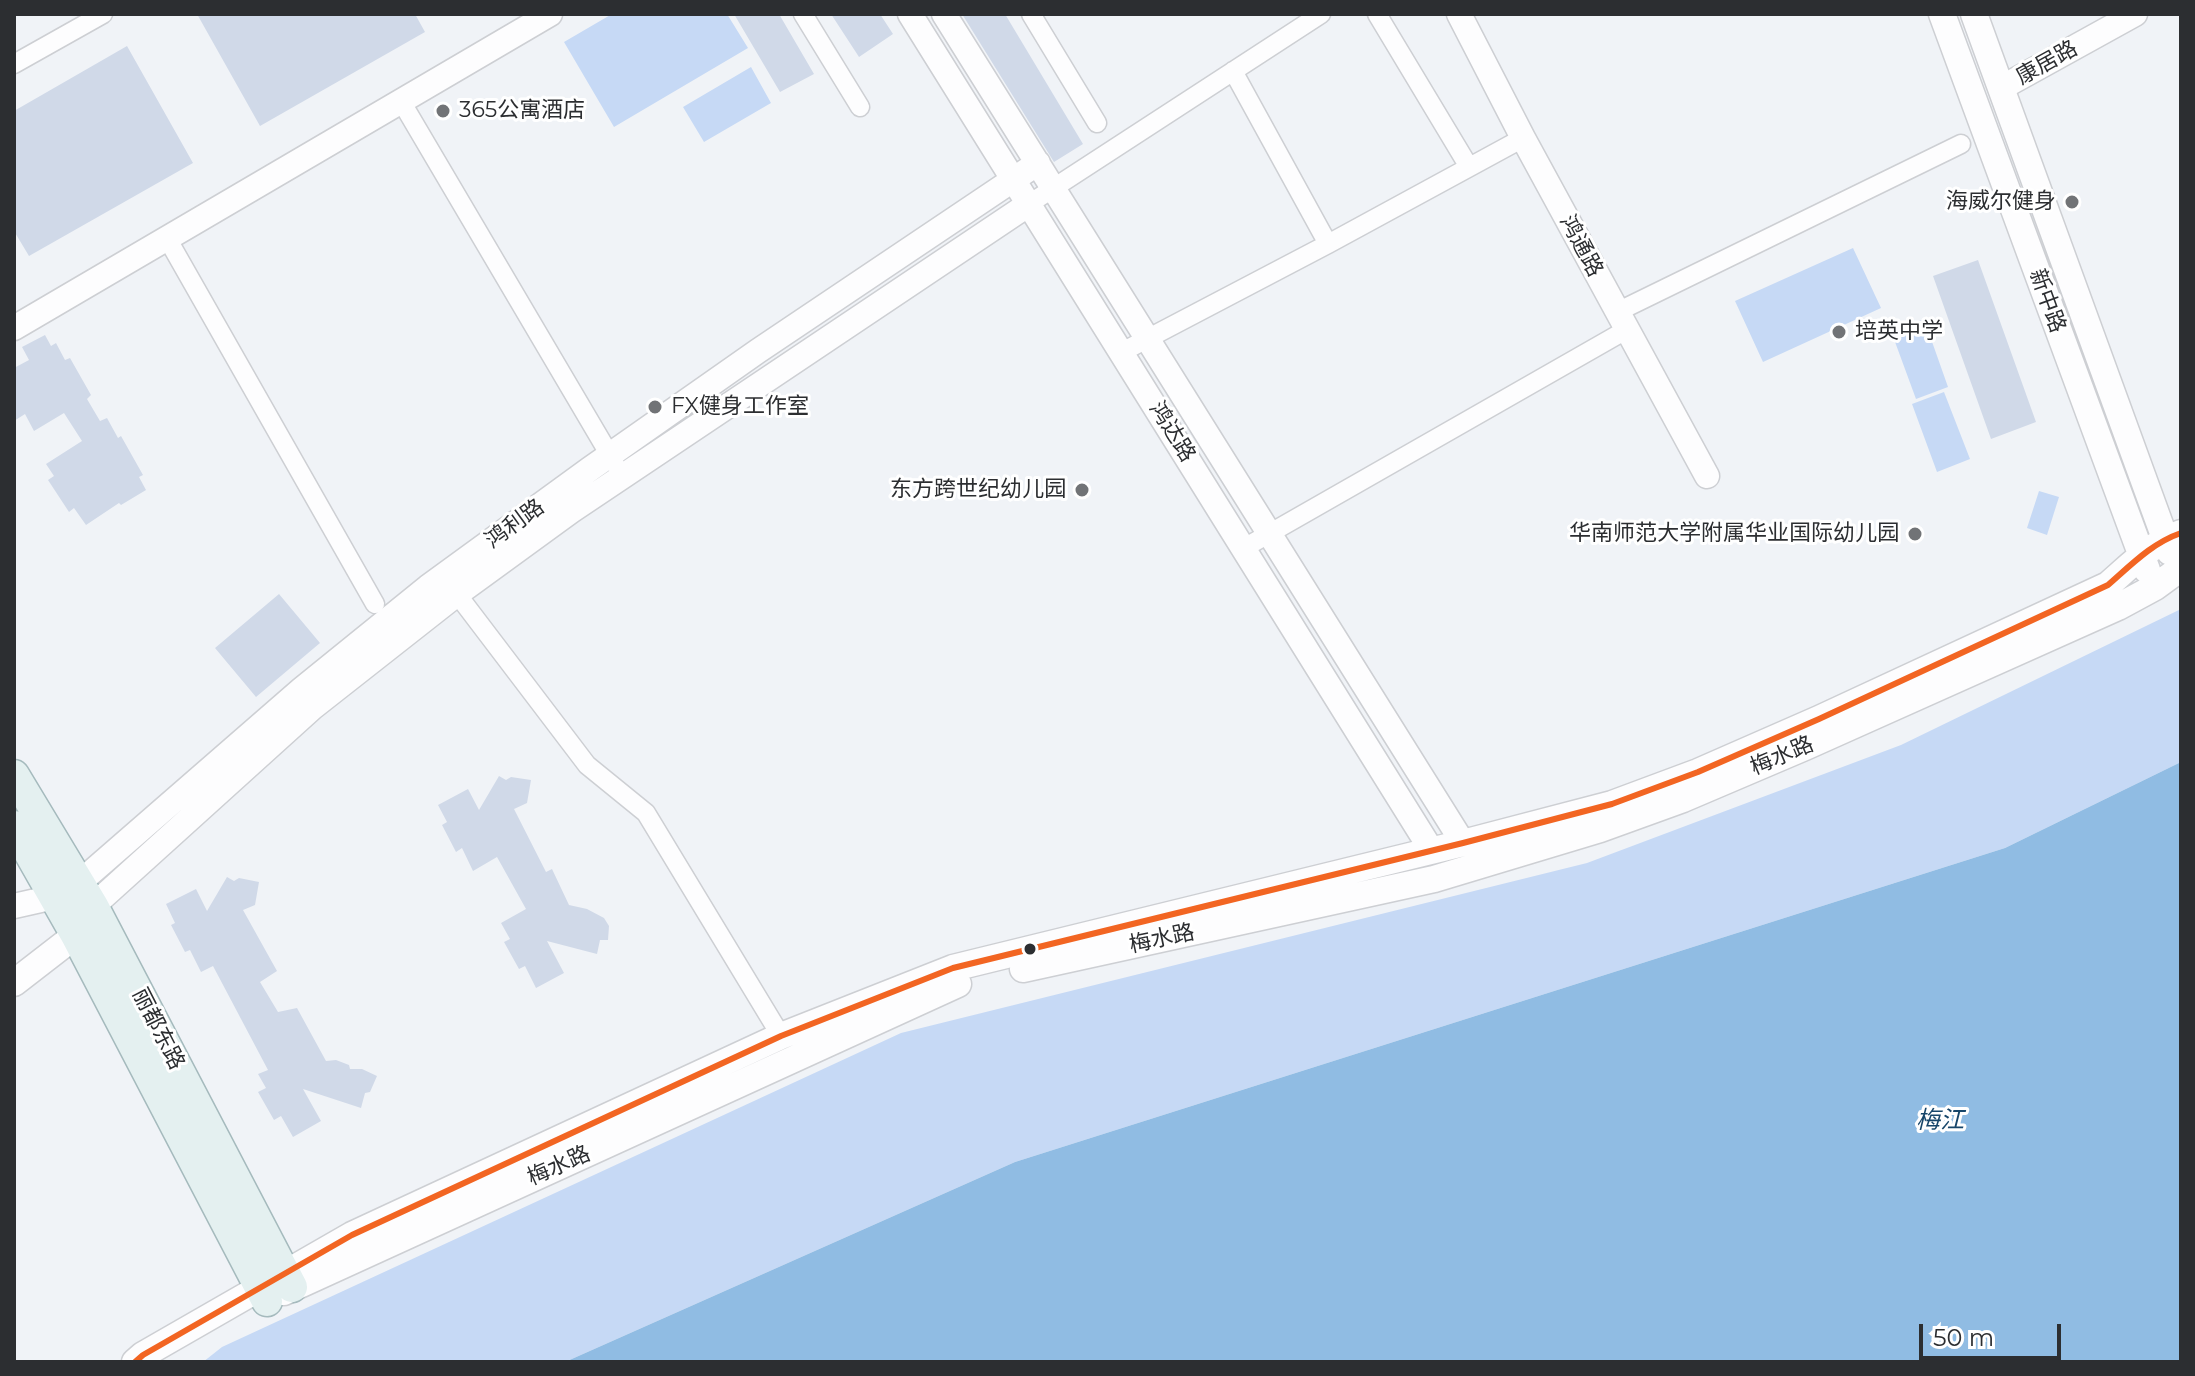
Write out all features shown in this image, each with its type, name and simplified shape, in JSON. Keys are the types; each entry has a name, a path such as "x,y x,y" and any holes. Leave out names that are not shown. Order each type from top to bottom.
{"main road":[{"name":"新中路","path":"1942,14 2155,587"},
{"name":"新中路","path":"1974,14 2173,536 2179,569"},
{"name":"梅水路","path":"164,1362 352,1235 781,1036 953,968 1612,804 1698,772 1819,719 2108,585 2141,556 2173,536"},
{"name":"梅水路","path":"135,1362 143,1355 276,1287 962,982 1434,879 1600,829 1683,799 1805,747 2118,607 2155,587 2179,569"},
{"name":"丽都东路","path":"14,775 276,1287"},
{"name":"丽都东路","path":"14,826 76,895 76,935 276,1287"},
{"path":"14,983 76,935"}],"street":[{"path":"14,64 103,14"},
{"path":"14,328 550,14"},
{"path":"803,14 860,107"},
{"name":"鸿达路","path":"910,14 1432,851"},
{"name":"鸿达路","path":"944,14 1463,843"},
{"path":"1031,14 1097,123"},
{"path":"1029,204 1321,14"},
{"path":"1377,14 1469,167"},
{"name":"鸿通路","path":"1459,14 1707,476"},
{"name":"康居路","path":"2001,88 2135,14"},
{"path":"1233,71 1328,244"},
{"path":"401,101 616,466"},
{"path":"1122,352 1523,138"},
{"path":"1244,548 1622,321 1961,144"},
{"name":"鸿利路","path":"14,906 76,895 758,351 1038,163"},
{"name":"鸿利路","path":"76,895 313,679 428,587 1029,204"},
{"path":"167,238 375,604"},
{"path":"457,594 587,765 646,813 781,1036"}],"shaded area":[{"path":"612,14 727,14 748,48 614,127 564,42"},
{"path":"751,67 771,103 704,142 683,107"},
{"path":"1853,248 1881,308 1763,362 1735,301"},
{"path":"1924,319 1948,387 1916,399 1891,331"},
{"path":"1944,392 1970,459 1937,472 1912,404"},
{"path":"2039,491 2059,497 2047,535 2027,528"},
{"path":"2181,609 2181,762 2005,848 1015,1162 565,1362 203,1362 222,1347 901,1033 1587,863 1901,745"}],"water":[{"name":"梅江","path":"2181,762 2181,1362 565,1362 1015,1162 2005,848"}],"building":[{"path":"197,14 415,14 425,32 260,126"},
{"path":"734,14 779,14 814,74 780,92"},
{"path":"831,14 880,14 893,34 859,57"},
{"path":"962,14 1005,14 1083,144 1054,162"},
{"path":"127,46 193,163 29,256 14,231 14,111"},
{"path":"1978,260 2036,422 1991,439 1933,276"},
{"path":"45,335 51,346 56,343 65,360 70,358 91,395 87,399 100,421 107,418 143,475 139,477 146,490 86,525 74,508 69,512 48,480 54,476 46,464 82,441 64,413 34,431 25,414 14,421 14,368 29,360 22,347"},
{"path":"279,594 320,643 256,697 215,648"},
{"path":"499,776 506,780 511,777 531,780 527,803 514,809 546,872 552,869 569,905 587,909 604,918 609,926 608,940 600,940 597,954 547,941 564,973 536,988 525,966 519,969 504,942 510,939 501,923 526,909 497,857 473,871 462,848 456,852 442,825 447,822 438,805 468,789 479,810"},
{"path":"227,877 234,881 239,878 259,882 255,905 243,910 277,971 260,982 278,1012 297,1008 326,1061 336,1060 349,1065 350,1069 362,1069 377,1076 370,1092 365,1093 361,1108 303,1089 321,1121 293,1137 281,1116 274,1120 258,1092 266,1088 258,1074 268,1070 213,966 201,972 190,950 185,952 171,925 175,923 166,904 196,889 207,911"}],"transit line":[{"path":"135,1362 352,1235 781,1036 953,968 1612,804 1698,772 1819,719 2108,585 2151,549 2181,533"}],"place":[{"name":"365公寓酒店","path":"443,111"},
{"name":"海威尔健身","path":"2072,202"},
{"name":"培英中学","path":"1839,332"},
{"name":"FX健身工作室","path":"655,407"},
{"name":"东方跨世纪幼儿园","path":"1082,490"},
{"name":"华南师范大学附属华业国际幼儿园","path":"1915,534"}]}
